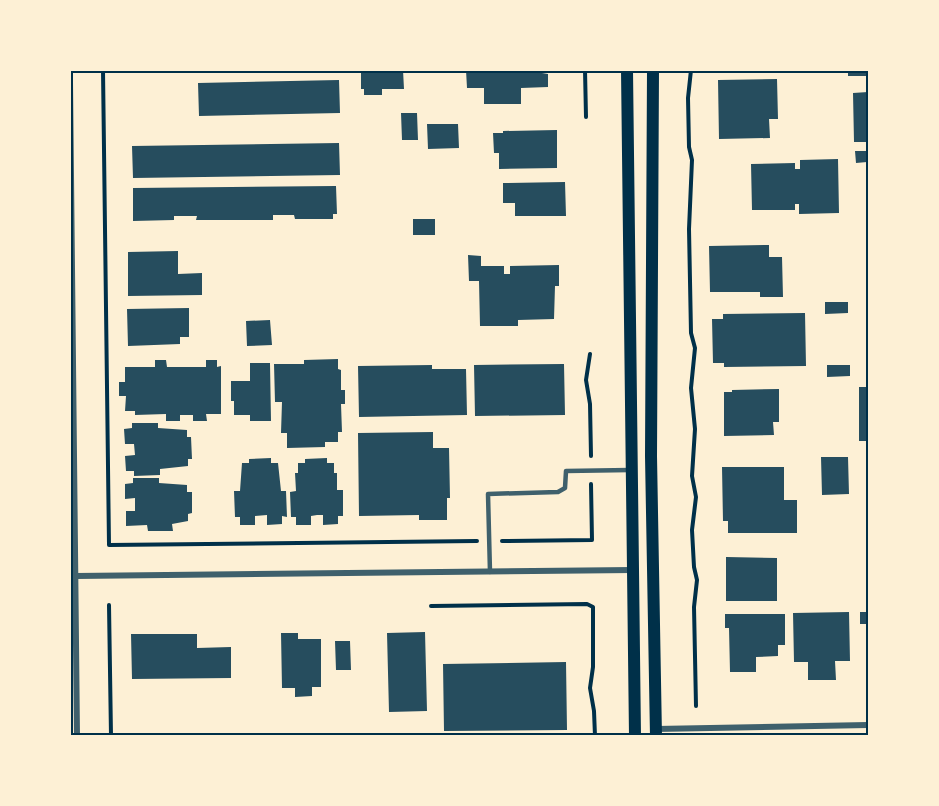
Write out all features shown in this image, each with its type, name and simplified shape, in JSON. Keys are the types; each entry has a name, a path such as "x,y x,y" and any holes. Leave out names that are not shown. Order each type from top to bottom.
{"main road":[{"path":"627,70 634,735"},
{"path":"653,70 651,456 656,732"}],"street":[{"path":"70,82 78,735"},
{"path":"76,576 633,570"},
{"path":"656,732 868,725"}],"lane":[{"path":"490,572 488,494 558,492 565,488 566,471 632,470"}],"path":[{"path":"103,70 109,545 592,540 590,404 586,380 590,354"},
{"path":"585,70 586,117"},
{"path":"691,70 688,98 689,147 692,160 689,230 691,333 695,348 691,388 695,429 692,476 696,497 692,530 697,580 694,607 696,706"},
{"path":"109,604 111,735"},
{"path":"431,606 587,604 593,607 593,668 590,688 595,735"}],"building":[{"path":"359,70 403,70 404,89 382,89 382,95 364,95"},
{"path":"466,70 542,70 542,73 548,74 548,87 521,88 521,104 484,104 484,88 467,88"},
{"path":"848,70 868,70 868,76 848,76"},
{"path":"777,79 778,119 769,119 770,138 719,139 718,80"},
{"path":"339,80 340,113 199,116 198,83"},
{"path":"868,92 868,142 854,142 853,93"},
{"path":"401,113 417,113 418,140 402,140"},
{"path":"427,124 458,124 459,148 428,149"},
{"path":"557,130 557,168 499,169 499,153 494,153 493,133"},
{"path":"339,143 340,175 133,178 132,146"},
{"path":"855,151 867,151 867,162 856,163"},
{"path":"838,159 839,213 799,214 799,204 795,204 795,210 752,210 751,164 795,163 795,169 800,169 800,160"},
{"path":"565,182 566,216 515,216 515,203 503,203 503,183"},
{"path":"336,186 337,214 333,214 333,219 295,219 294,215 273,215 273,220 196,220 197,216 174,216 174,220 133,221 133,188"},
{"path":"413,219 435,219 435,235 413,235"},
{"path":"769,245 769,257 782,257 783,297 760,297 760,292 710,292 709,246"},
{"path":"178,251 178,274 202,273 202,295 128,296 128,252"},
{"path":"468,255 481,256 481,266 504,266 504,274 510,274 510,266 559,265 559,286 555,286 554,319 518,320 518,326 480,326 479,281 469,281"},
{"path":"825,302 848,302 848,313 825,314"},
{"path":"189,308 189,337 180,337 180,344 128,346 127,309"},
{"path":"805,313 806,366 724,367 724,363 713,363 712,319 723,319 723,314"},
{"path":"270,320 272,345 247,346 246,321"},
{"path":"338,359 338,369 341,370 341,390 345,390 345,404 341,404 342,432 338,432 338,442 325,442 325,447 287,448 287,433 281,433 282,402 275,402 274,364 304,364 304,360"},
{"path":"155,360 166,360 167,367 206,367 206,360 217,360 217,367 221,366 221,414 206,414 207,421 193,421 193,415 180,415 180,421 166,421 166,414 135,415 135,411 125,411 126,396 119,396 119,382 125,382 125,367 155,367"},
{"path":"250,363 270,363 271,421 250,421 250,415 234,415 231,381 250,381"},
{"path":"564,364 565,415 475,416 474,365"},
{"path":"432,365 432,369 466,369 467,415 359,417 358,366"},
{"path":"827,365 850,365 850,376 827,377"},
{"path":"859,387 868,387 868,441 859,441"},
{"path":"779,389 779,422 773,422 774,435 724,436 724,392"},
{"path":"132,423 158,423 158,428 187,430 187,437 191,437 192,459 188,459 188,466 160,469 160,475 134,476 134,471 126,471 125,456 135,455 134,444 125,444 124,429 132,428"},
{"path":"433,432 433,448 449,448 450,498 447,498 447,520 419,520 419,515 359,516 358,433"},
{"path":"821,457 848,457 849,494 822,495"},
{"path":"271,458 271,463 278,463 281,491 286,491 287,517 282,516 282,524 267,525 267,515 255,516 255,525 240,525 240,517 235,517 234,491 240,491 242,463 249,463 249,459"},
{"path":"327,458 327,463 334,463 334,473 337,473 337,490 343,490 343,516 338,516 338,524 323,525 323,515 317,515 311,516 311,525 296,525 296,517 291,517 290,492 296,491 295,473 298,473 298,463 305,463 305,459"},
{"path":"722,467 784,467 784,500 797,500 797,533 728,533 728,521 723,521"},
{"path":"133,478 159,478 159,483 187,485 187,492 192,492 192,513 188,514 188,521 172,524 173,531 148,531 147,525 126,526 126,511 135,511 135,498 125,499 125,484 133,483"},
{"path":"726,557 777,558 777,601 726,601"},
{"path":"849,612 850,661 835,661 836,680 808,680 808,662 794,662 793,613"},
{"path":"860,612 868,612 868,624 860,624"},
{"path":"725,614 785,614 785,645 778,645 778,656 756,657 756,672 730,672 729,628 725,628"},
{"path":"425,632 427,711 389,712 387,633"},
{"path":"281,633 298,633 298,639 321,639 321,687 312,687 312,696 295,697 295,688 282,688"},
{"path":"131,634 197,634 197,648 231,647 231,678 132,679"},
{"path":"335,641 350,641 351,670 336,670"},
{"path":"566,662 567,730 444,731 443,664"}]}
